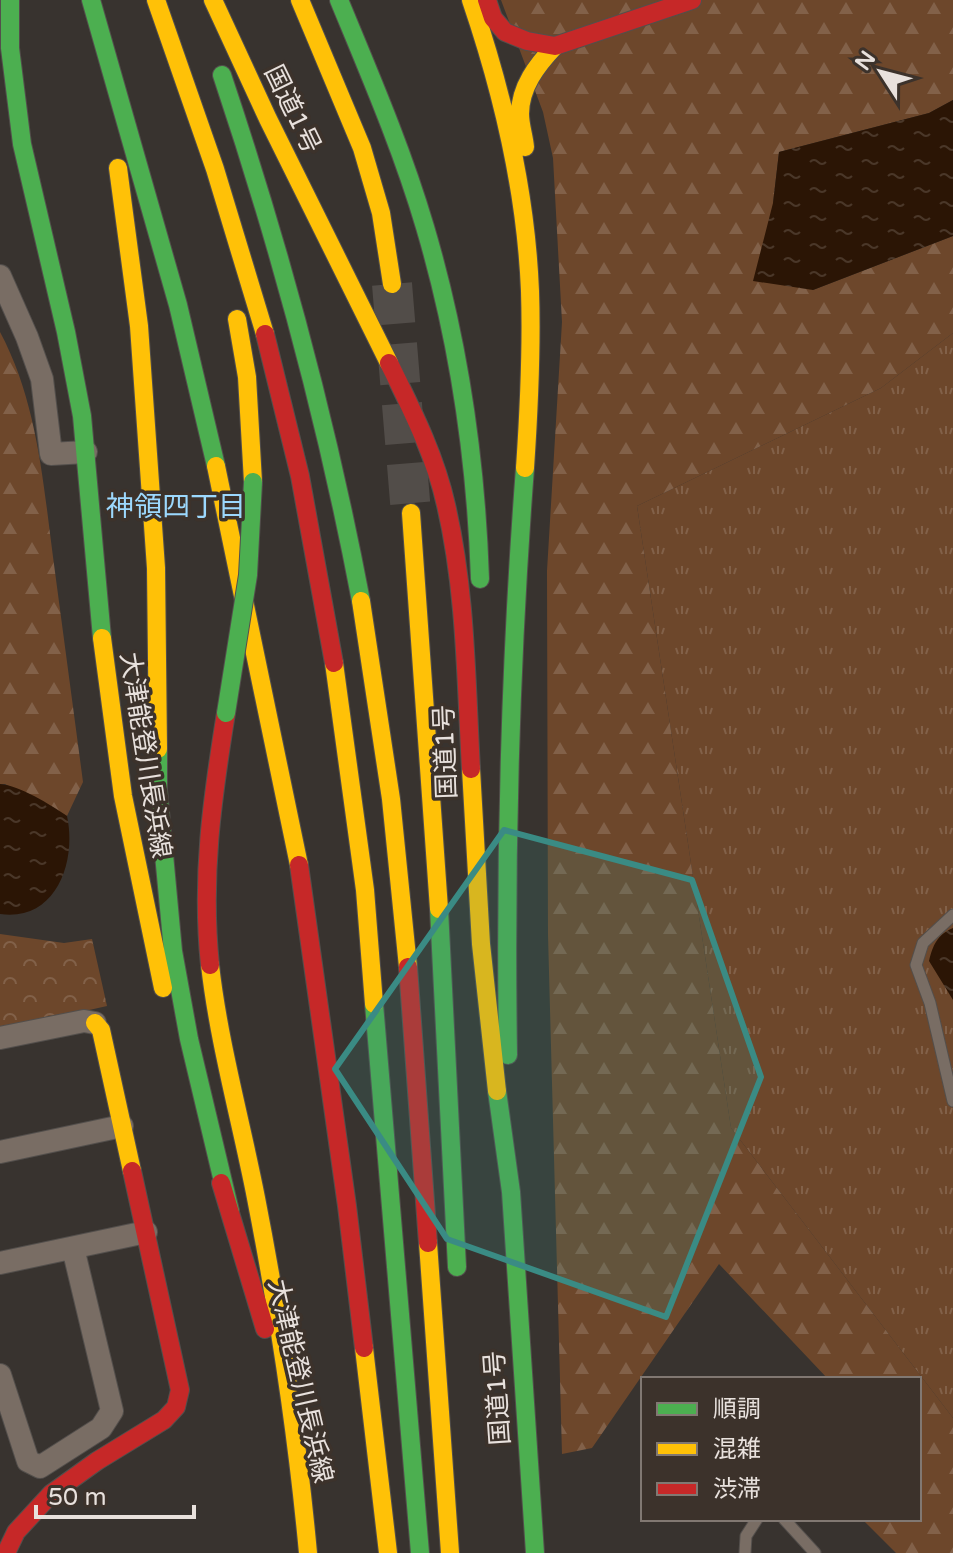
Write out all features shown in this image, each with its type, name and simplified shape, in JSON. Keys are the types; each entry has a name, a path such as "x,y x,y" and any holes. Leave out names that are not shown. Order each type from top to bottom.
{"main road":[{"name":"大津能登川長浜線","path":"10,0 10,73 16,121 73,367 86,452 105,676 130,837 168,1007 283,1399 304,1504"},
{"path":"82,0 108,111 131,252 139,326 156,568 158,790 173,951 189,1039 230,1211"},
{"path":"91,0 124,106 182,320 227,511 299,868 347,1206 388,1553"},
{"path":"145,0 195,148 232,293 247,377 253,482 248,575 207,851 207,944 216,1010 272,1283 304,1504 308,1553"},
{"path":"156,0 213,159 267,340 306,506 324,600 353,785 366,905 420,1553"},
{"path":"195,0 205,28"},
{"name":"国道1号","path":"213,0 268,119 407,398 433,461 456,552 466,652 475,863 492,1054 511,1192 535,1553"},
{"path":"300,0 345,103 369,170 381,213 392,284"},
{"path":"339,0 387,115 426,232 445,303 465,407 475,473 479,532 475,863"},
{"path":"471,0 491,58 512,146 530,284 528,410 514,614 508,804 511,1192"},
{"path":"487,0 493,18 505,32 527,41 555,46 692,0"},
{"path":"524,220 527,180 520,114 522,98 535,68 555,46"},
{"path":"216,56 249,153 307,359 341,500 375,683 410,989 450,1553"},
{"path":"411,513 444,974 458,1293"},
{"path":"6,1553 19,1526 46,1497 164,1420 175,1411 179,1400 180,1390 101,1030 95,1023"}],"street":[{"path":"0,276 42,379 51,454 86,452"},
{"path":"0,1038 84,1021 95,1023"},
{"path":"0,1152 122,1126"},
{"path":"0,1263 146,1232"},
{"path":"0,1375 28,1461 40,1467 101,1428 112,1411 73,1248"}],"lane":[{"path":"953,915 923,943 916,965 930,1003 953,1101"},
{"path":"745,1553 746,1536 756,1521"},
{"path":"786,1521 815,1553"}],"highlighted area":[{"path":"504,830 692,880 761,1077 666,1317 447,1239 335,1069"}],"green space":[{"path":"501,0 953,0 953,100 929,113 779,152 773,203 813,290 953,236 953,333 881,388 637,506 731,1128 953,1418 953,1553 896,1553 864,1521 921,1521 921,1377 826,1377 719,1264 592,1448 562,1454 548,934 547,571 562,322 553,158 543,112"},
{"path":"0,332 30,413 46,499 83,782 67,816 0,784"},
{"path":"953,333 953,1418 731,1128 637,506 881,388"},
{"path":"0,934 64,943 92,939 107,1006 0,1030"}],"water":[{"path":"953,100 953,236 813,290 753,281 773,203 779,152 929,113"},
{"path":"0,784 44,801 67,816 69,852 58,885 36,909 19,914 0,914"},
{"path":"953,928 953,1000 929,961 936,941"}],"tunnel":[{"path":"392,284 411,513"}],"traffic: fast":[{"path":"10,0 10,48 22,144 66,332 82,416 102,638"},
{"path":"91,0 178,305 216,466"},
{"path":"339,0 406,169 437,270 464,401 480,579"},
{"path":"222,75 300,336 333,468 361,601"},
{"path":"508,1055 510,762 525,468"},
{"path":"226,713 248,575 253,482"},
{"path":"158,749 158,790 173,951 189,1039 230,1211"},
{"path":"439,909 457,1267"},
{"path":"374,1004 420,1553"},
{"path":"497,1091 511,1192 535,1553"}],"traffic: slow":[{"path":"156,0 215,169 265,334"},
{"path":"213,0 268,119 389,363"},
{"path":"300,0 362,148 381,213 392,284"},
{"path":"471,0 503,107 524,217 531,313 525,468"},
{"path":"525,147 520,114 523,95 536,69 555,46"},
{"path":"118,168 139,326 156,568 158,749"},
{"path":"237,319 247,377 253,482"},
{"path":"216,466 299,865"},
{"path":"411,513 439,909"},
{"path":"361,601 391,799 408,967"},
{"path":"102,638 123,796 163,988"},
{"path":"334,663 365,890 374,1004"},
{"path":"471,769 481,944 497,1091"},
{"path":"210,965 272,1287 293,1419 308,1553"},
{"path":"95,1023 101,1030 132,1171"},
{"path":"428,1243 450,1553"},
{"path":"364,1348 388,1553"}],"traffic: jam":[{"path":"487,0 493,18 505,32 527,41 555,46 692,0"},
{"path":"265,334 300,476 334,663"},
{"path":"389,363 436,468 453,537 464,636 471,769"},
{"path":"210,965 207,870 226,713"},
{"path":"299,865 364,1348"},
{"path":"408,967 428,1243"},
{"path":"6,1553 16,1532 51,1494 97,1461 164,1420 176,1407 180,1390 132,1171"},
{"path":"221,1183 265,1329"}],"district":[{"name":"神領四丁目","path":"176,506"}]}
